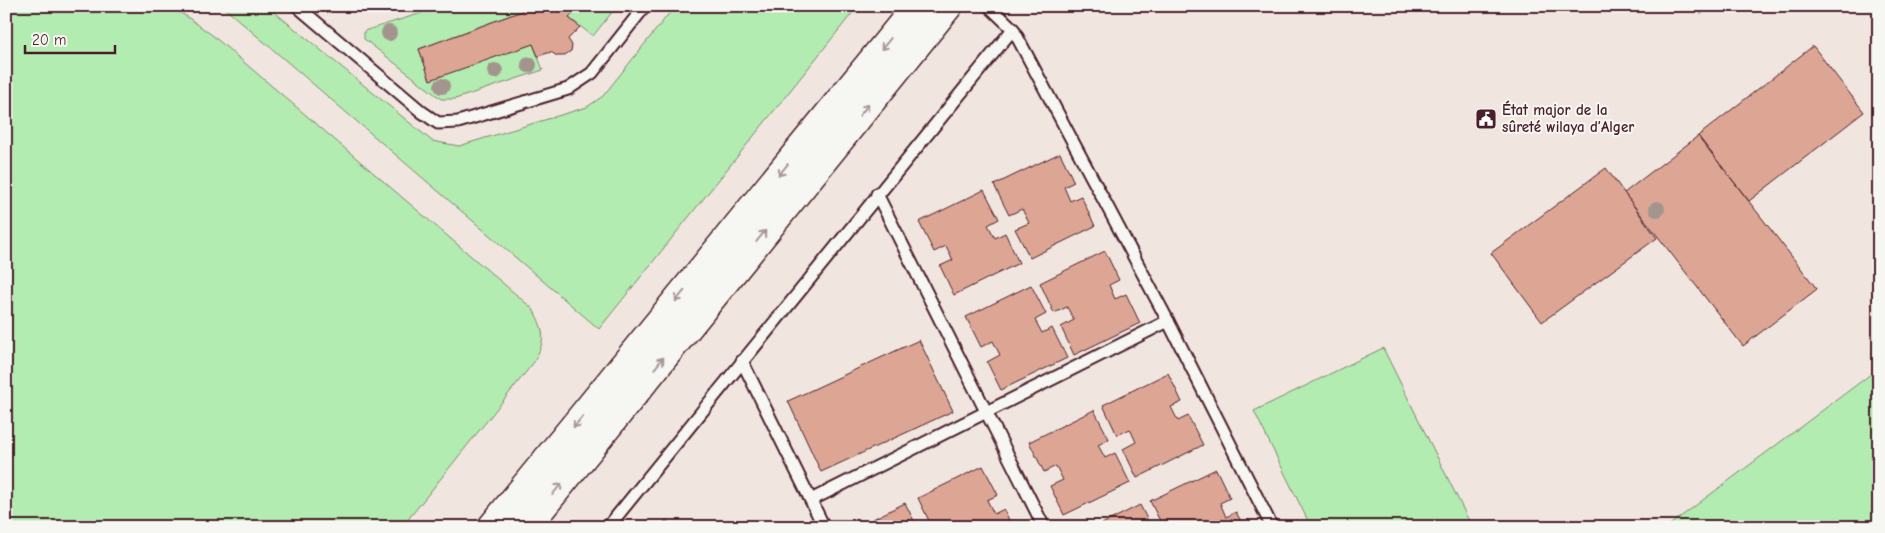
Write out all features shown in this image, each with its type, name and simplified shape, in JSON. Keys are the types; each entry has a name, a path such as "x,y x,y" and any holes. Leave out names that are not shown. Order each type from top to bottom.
{"main road":[{"path":"492,527 917,6"},
{"path":"526,527 948,6"}],"lane":[{"path":"297,6 422,112 438,123 458,122 568,89 582,82 592,73 645,6"},
{"path":"989,6 1013,29 1168,322 1272,527"},
{"path":"608,527 1013,29"},
{"path":"877,194 1044,527"},
{"path":"811,500 1168,322"},
{"path":"742,360 824,527"}],"green space":[{"path":"6,6 167,6 186,16 212,35 533,309 542,330 541,347 534,362 402,527 6,527"},
{"path":"222,6 267,6 432,141 459,146 587,107 603,96 675,6 858,6 599,329"},
{"path":"323,6 362,6 332,11"},
{"path":"444,6 519,6 522,11 419,49 430,79 533,44 543,70 455,99 441,99 364,39 364,31"},
{"path":"579,6 617,6 593,36 569,18"},
{"path":"1383,348 1472,527 1311,527 1254,411"},
{"path":"1879,368 1879,527 1667,527"}],"building":[{"path":"522,6 579,6 569,18 580,27 568,39 572,45 571,51 563,56 557,56 551,52 538,56 533,44 430,80 419,49 522,11"},
{"path":"1696,6 1711,6 1701,14"},
{"path":"1813,46 1864,112 1749,201 1698,136"},
{"path":"1698,136 1817,289 1743,346 1624,193"},
{"path":"1060,153 1074,182 1064,187 1070,201 1081,196 1095,226 1030,258 1015,229 1029,223 1022,209 1009,215 994,185"},
{"path":"1606,168 1657,238 1542,322 1491,253"},
{"path":"984,190 999,219 988,225 995,238 1005,233 1019,263 954,295 940,266 953,260 946,246 934,252 919,222"},
{"path":"1105,251 1119,280 1109,285 1115,299 1126,294 1140,323 1074,355 1061,327 1074,320 1067,307 1054,313 1040,283"},
{"path":"1031,285 1046,314 1035,320 1042,333 1052,328 1067,358 1001,390 987,362 1000,355 993,341 981,347 966,317"},
{"path":"919,340 953,411 821,472 788,401"},
{"path":"1168,373 1182,402 1171,407 1178,421 1188,416 1203,445 1137,478 1123,449 1136,442 1130,429 1117,435 1103,405"},
{"path":"1094,410 1109,439 1098,445 1105,458 1115,453 1130,483 1064,515 1050,486 1063,480 1056,466 1044,472 1029,442"},
{"path":"983,466 998,495 987,500 994,514 1004,509 1012,527 948,527 945,522 932,527 918,498"},
{"path":"1216,469 1230,498 1220,503 1226,517 1236,512 1244,527 1179,527 1178,525 1163,527 1150,501"},
{"path":"905,503 917,527 857,527"},
{"path":"1140,505 1151,527 1096,527"},
{"path":"666,520 674,527 661,527"}],"place":[{"name":"État major de la sûreté wilaya d’Alger","path":"1486,119"}]}
